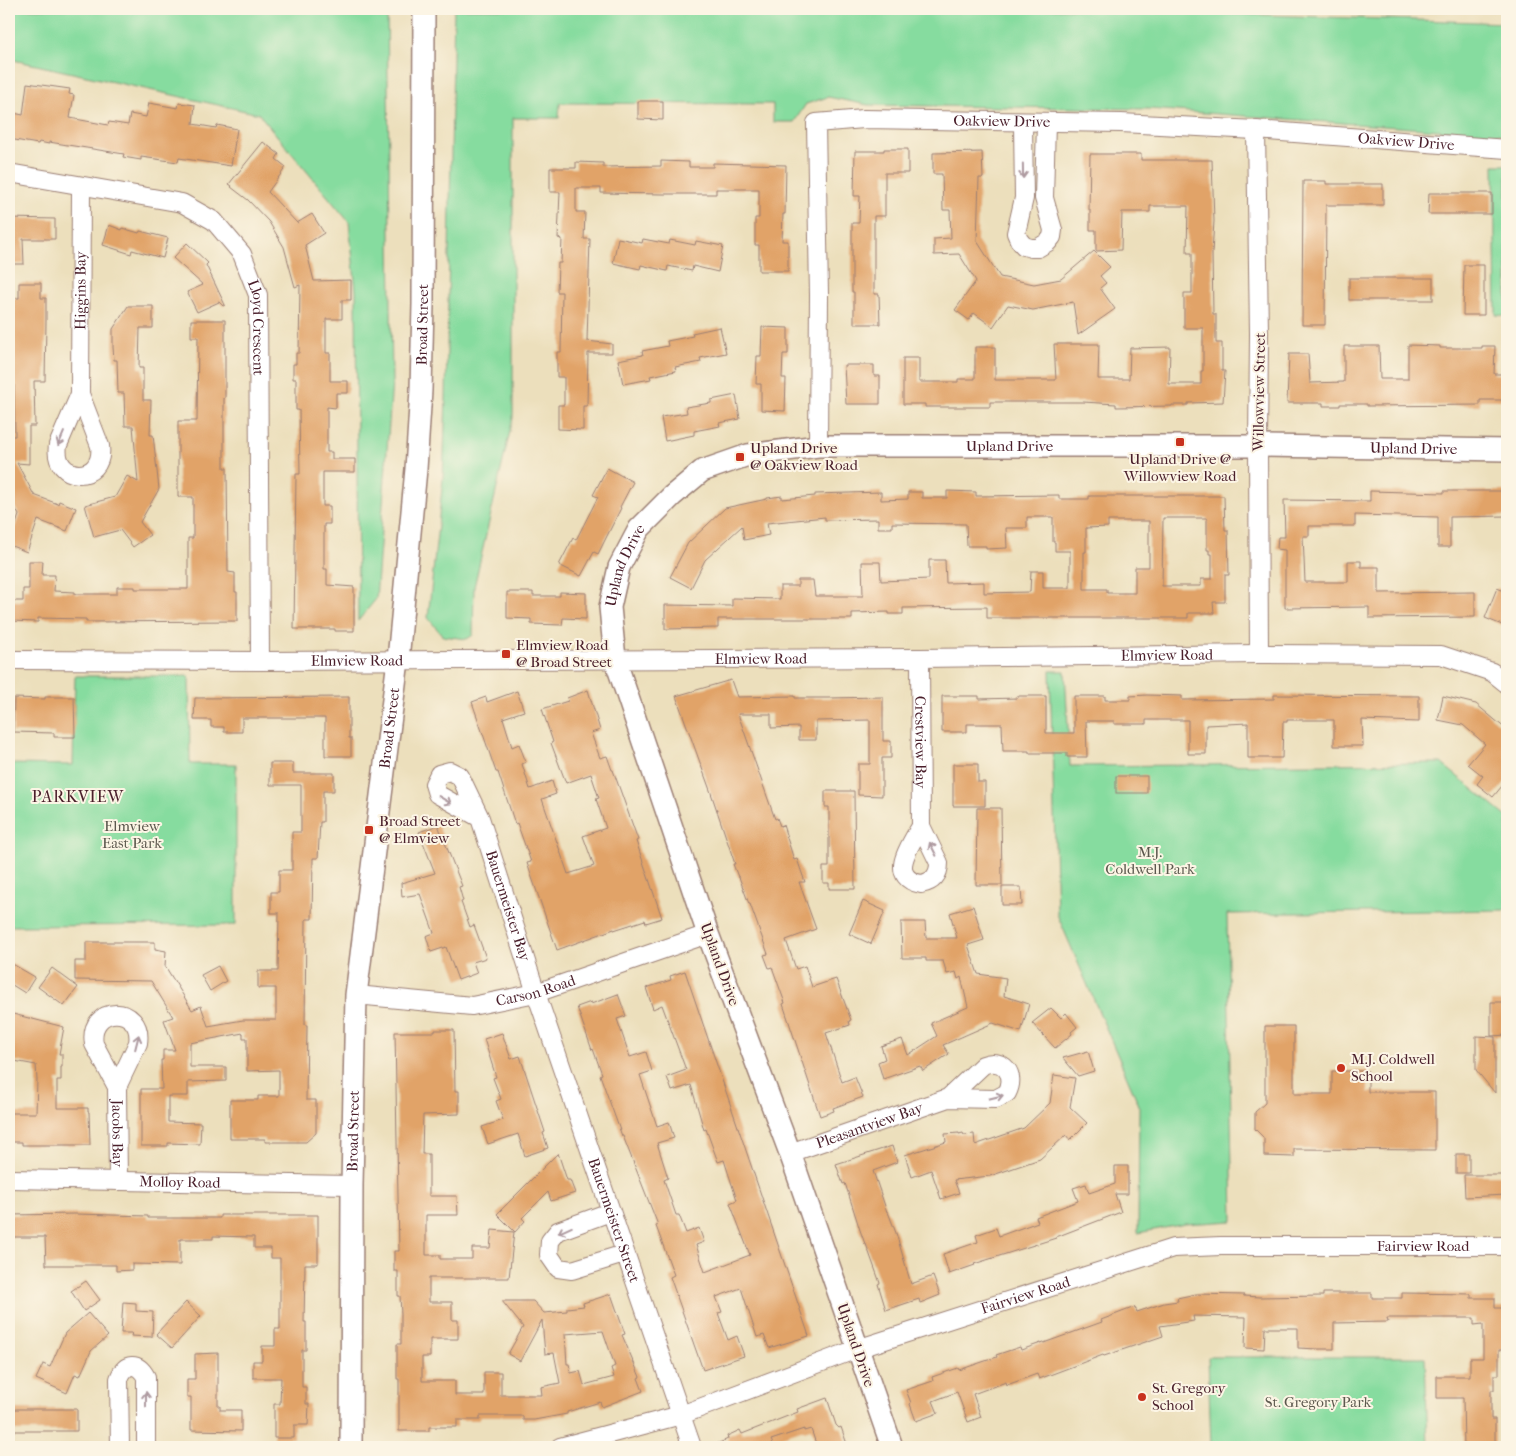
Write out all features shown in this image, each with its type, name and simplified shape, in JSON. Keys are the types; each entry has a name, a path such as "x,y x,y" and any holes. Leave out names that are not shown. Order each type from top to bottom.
{"street":[{"name":"Broad Street","path":"351,1447 352,1185 356,995 398,660 416,469 421,390 424,9"},
{"name":"Oakview Drive","path":"818,446 819,295 816,124 864,119 1120,124 1256,130 1507,149"},
{"path":"1023,123 1024,198 1016,233 1024,246 1031,248 1043,246 1048,242 1052,237 1053,230 1044,198 1046,123"},
{"name":"Willowview Street","path":"1256,130 1259,333 1259,654"},
{"name":"Lloyd Crescent","path":"9,173 182,203 214,221 242,254 258,295 260,661"},
{"name":"Higgins Bay","path":"80,394 81,186"},
{"name":"Upland Drive","path":"892,1447 790,1153 708,934 615,659 610,607 619,567 639,529 672,496 702,471 748,455 818,446 1258,446 1507,450"},
{"name":"Elmview Road","path":"9,660 260,661 920,658 1259,654 1441,656 1492,672 1507,684"},
{"name":"Crestview Bay","path":"920,658 921,826"},
{"name":"Bauermeister Bay","path":"480,818 536,994"},
{"name":"Carson Road","path":"356,995 472,1006 536,994 708,934"},
{"name":"Bauermeister Street","path":"536,994 692,1447"},
{"name":"Jacobs Bay","path":"117,1086 118,1181"},
{"name":"Pleasantview Bay","path":"790,1153 948,1098"},
{"name":"Molloy Road","path":"9,1179 352,1185"},
{"path":"610,1212 558,1231 550,1241 549,1255 558,1268 572,1270 624,1254"},
{"name":"Fairview Road","path":"560,1447 681,1415 857,1349 1173,1248 1221,1246 1507,1246"},
{"path":"120,1447 119,1379 122,1371 128,1366 135,1366 142,1369 146,1377 146,1447"}],"green space":[{"path":"9,9 387,9 392,382 376,599 358,621 356,291 349,222 259,114 9,59"},
{"path":"454,9 1080,9 1507,23 1507,135 1149,109 868,105 828,97 806,104 794,122 773,122 773,104 560,103 559,118 513,118 513,418 474,587 473,635 467,639 443,636 428,618 443,479"},
{"path":"1494,165 1507,165 1507,316 1496,315"},
{"name":"M.J. Coldwell Park","path":"1050,671 1065,671 1070,766 1441,763 1507,817 1507,910 1227,914 1233,1221 1185,1224 1138,1233 1139,1105 1057,914"},
{"name":"Elmview East Park","path":"75,676 189,676 190,764 236,764 236,925 9,926 9,764 73,765"},
{"name":"St. Gregory Park","path":"1208,1357 1425,1357 1428,1447 1211,1447"}],"building":[{"path":"27,83 70,89 69,94 74,95 70,118 108,125 109,122 128,125 130,114 146,117 149,103 178,108 179,103 195,105 193,124 216,128 217,125 237,129 231,166 179,158 178,162 141,157 141,160 123,157 124,154 49,142 49,144 39,142 38,144 9,139 9,112 23,115"},
{"path":"638,101 663,101 663,120 638,119"},
{"path":"263,142 279,154 276,159 286,167 268,192 297,223 312,214 324,233 305,245 314,281 351,280 351,300 342,300 342,319 326,319 326,353 330,353 330,381 348,381 348,393 336,393 336,408 327,407 327,452 332,452 332,459 355,459 355,472 323,472 323,506 330,506 330,524 324,524 324,569 327,569 327,585 354,587 354,631 294,629 296,474 300,474 299,410 296,410 296,379 293,379 293,364 296,364 296,353 299,353 300,285 295,287 284,247 269,222 229,184"},
{"path":"884,149 908,149 908,173 885,173 885,216 874,216 874,294 879,294 880,324 854,324 852,223 859,223 860,196 854,196 855,151 884,151"},
{"path":"982,152 983,178 979,178 977,241 1000,277 1034,284 1061,279 1094,251 1110,267 1100,276 1106,283 1100,288 1115,309 1078,335 1073,302 1033,310 1008,305 993,327 974,313 969,320 955,310 976,281 959,254 934,255 934,239 951,238 950,210 943,210 942,174 933,174 933,153"},
{"path":"1090,154 1141,154 1141,160 1212,160 1214,221 1212,253 1213,314 1216,314 1216,343 1222,343 1222,371 1225,371 1223,402 1188,403 1188,405 1172,406 1116,407 1116,404 1083,402 990,402 990,407 925,407 925,404 903,404 903,358 919,358 919,382 958,382 958,379 975,379 975,347 995,347 995,380 1056,380 1054,344 1099,344 1098,379 1129,379 1130,348 1170,347 1169,384 1201,384 1201,371 1203,371 1203,328 1184,328 1184,293 1192,293 1192,253 1187,253 1188,206 1150,206 1150,212 1122,212 1121,250 1096,251 1096,230 1090,230"},
{"path":"661,161 689,162 689,167 713,167 713,163 786,165 785,214 783,214 782,241 788,241 788,271 759,271 759,245 755,245 755,218 759,218 759,189 716,189 716,194 663,194 601,193 601,188 576,188 576,212 585,212 584,239 590,239 587,341 612,344 612,353 588,353 587,406 583,406 583,430 558,429 558,405 564,405 564,377 557,377 557,352 561,352 562,292 557,292 558,263 561,263 562,239 558,238 560,192 550,192 550,168 576,168 576,162 603,163 603,167 661,166"},
{"path":"1303,181 1326,181 1326,184 1383,184 1383,205 1326,205 1325,325 1302,325"},
{"path":"1429,193 1492,193 1492,214 1428,214"},
{"path":"9,218 55,219 55,239 23,239 24,264 9,264"},
{"path":"109,225 122,230 122,228 139,233 140,231 168,238 163,258 132,250 131,254 103,245"},
{"path":"618,238 642,243 643,239 669,244 670,240 695,245 696,241 723,246 718,272 693,266 692,271 668,266 667,271 641,265 640,269 613,263"},
{"path":"187,243 208,263 206,265 225,305 223,306 219,302 197,312 187,292 203,285 173,258"},
{"path":"1464,265 1484,265 1484,315 1463,315"},
{"path":"1349,278 1433,278 1433,300 1349,300"},
{"path":"19,283 41,283 41,298 46,298 46,322 45,381 34,381 35,426 29,426 29,464 17,463 34,495 58,504 59,501 76,508 67,531 38,520 27,552 9,545 19,515 9,497 9,436 15,436 14,381 9,381 9,323 12,323 12,298 19,298"},
{"path":"128,306 153,306 153,328 140,328 139,368 143,368 143,400 151,400 150,435 153,435 159,489 140,522 150,535 133,547 120,530 94,537 85,505 115,497 127,476 138,482 133,426 125,426 124,393 118,393 117,360 114,360 113,347 113,329"},
{"path":"191,320 225,320 224,468 227,468 228,572 235,573 237,621 86,622 86,619 38,618 38,622 11,621 11,601 23,601 23,589 29,589 29,561 43,561 42,575 55,575 54,591 75,592 75,594 117,594 117,587 188,589 188,538 193,538 193,497 178,497 178,421 197,421 198,337 191,337"},
{"path":"720,327 726,353 700,358 701,362 675,367 676,371 650,376 651,379 623,384 618,360 643,355 642,351 668,346 667,341 693,336 692,333"},
{"path":"762,327 788,328 788,354 783,354 782,378 786,378 785,411 761,410 761,384 756,384 757,356 761,356"},
{"path":"1408,345 1440,346 1440,348 1482,348 1482,346 1495,346 1494,374 1507,374 1507,400 1480,400 1480,405 1367,406 1367,404 1340,404 1340,406 1323,406 1323,403 1287,403 1289,354 1308,354 1310,383 1344,382 1344,346 1379,346 1380,379 1408,379"},
{"path":"844,365 874,365 874,376 880,376 880,404 846,404"},
{"path":"736,395 740,419 719,423 720,426 694,431 694,435 665,441 661,417 687,413 686,407 711,403 711,400"},
{"path":"607,468 633,482 598,554 594,552 581,576 559,565 573,538 576,540 598,497 593,495"},
{"path":"947,491 976,492 976,496 1059,495 1059,499 1089,499 1089,496 1224,496 1225,530 1228,530 1229,575 1225,575 1225,602 1213,602 1214,613 1188,613 1188,618 987,618 987,607 903,608 903,614 889,614 889,612 852,613 852,619 718,619 718,628 665,629 665,605 732,606 732,598 780,599 780,586 798,586 798,580 813,580 815,596 863,596 862,562 880,562 881,581 929,579 929,560 945,560 946,583 984,582 984,593 1030,592 1031,571 1043,571 1043,588 1070,588 1070,551 1055,551 1053,517 1027,517 1027,528 1006,528 1007,548 986,549 986,546 967,546 966,524 892,523 892,528 878,528 878,519 825,520 825,517 767,523 769,535 744,540 742,526 705,560 691,588 670,577 688,543 725,508 767,498 782,496 782,499 815,496 815,494 881,492 881,500 908,499 908,492 922,492 922,498 947,498","holes":["1163,518 1207,518 1207,550 1209,550 1209,554 1212,554 1212,579 1201,579 1201,586 1162,586","1108,521 1149,521 1149,567 1135,567 1135,593 1107,593 1107,589 1084,589 1086,528 1108,527"]},
{"path":"1370,491 1444,493 1444,491 1507,491 1507,516 1450,517 1450,547 1438,547 1438,517 1355,515 1355,526 1309,526 1309,536 1303,536 1305,582 1348,582 1348,561 1361,561 1361,567 1379,567 1379,593 1475,592 1475,617 1369,618 1369,607 1285,608 1285,550 1277,549 1278,537 1285,537 1284,500 1370,501"},
{"path":"1497,588 1507,592 1507,627 1485,618"},
{"path":"507,592 533,592 533,596 560,596 560,592 586,593 586,619 563,618 562,625 531,624 531,619 507,618"},
{"path":"731,680 737,697 883,697 883,741 891,741 891,758 882,758 882,796 858,795 858,764 870,764 870,720 816,721 816,740 799,740 799,727 771,728 771,714 738,714 775,819 777,818 780,826 783,825 794,860 797,859 805,882 799,882 816,929 786,940 796,969 805,966 812,987 836,979 851,1020 849,1021 850,1025 826,1033 842,1082 855,1077 863,1097 833,1108 834,1111 820,1116 783,1004 785,1003 772,967 769,968 764,955 768,954 733,864 735,864 676,696"},
{"path":"588,690 600,730 591,733 600,758 607,756 613,770 638,840 636,841 662,918 646,923 645,920 614,929 557,950 527,863 531,862 517,823 515,824 472,702 486,697 487,702 517,691 524,711 503,718 512,747 519,744 526,762 522,764 530,789 552,781 556,794 542,799 568,874 594,866 583,836 606,828 596,799 599,798 591,774 566,783 551,743 553,742 542,709 568,701 567,698"},
{"path":"1274,695 1419,696 1419,722 1362,720 1363,746 1334,746 1334,720 1287,720 1287,722 1283,722 1282,758 1248,758 1248,723 1206,725 1206,754 1188,754 1188,720 1146,720 1146,724 1114,724 1114,721 1086,721 1087,757 1067,757 1067,753 1003,751 1002,724 967,724 967,732 942,732 942,696 979,696 979,699 1046,696 1046,733 1074,733 1074,696 1105,696 1105,700 1130,700 1130,696 1182,696 1182,700 1274,699"},
{"path":"1443,696 1476,704 1507,730 1507,780 1493,797 1477,784 1483,776 1468,764 1485,744 1463,725 1438,720"},
{"path":"45,697 74,697 75,737 54,737 54,733 13,732 14,698 45,699"},
{"path":"349,697 351,756 325,756 325,718 242,718 242,732 224,732 224,727 211,727 211,720 194,720 195,698"},
{"path":"270,763 293,763 293,773 334,773 334,791 323,791 323,822 320,822 318,858 313,858 312,919 306,919 306,1100 316,1100 316,1133 306,1142 265,1142 265,1139 230,1139 230,1100 258,1100 258,1096 279,1096 279,1070 247,1071 247,1038 243,1038 243,1033 190,1043 190,1067 226,1067 226,1081 188,1082 188,1096 168,1096 168,1122 201,1123 200,1144 168,1143 168,1146 141,1146 141,1089 162,1089 161,1060 163,1060 163,1050 175,1050 164,1020 173,1017 151,981 75,980 75,961 86,961 86,942 155,942 155,949 166,951 165,966 192,1010 201,1006 208,1026 243,1020 276,1020 276,988 258,988 258,971 278,971 279,913 271,913 271,892 279,892 279,870 292,870 292,832 301,832 301,785 270,785"},
{"path":"953,764 978,764 978,782 985,782 985,806 953,806"},
{"path":"1116,776 1147,776 1147,793 1116,793"},
{"path":"825,791 854,791 855,889 829,889 829,883 823,883 823,867 829,867 829,807 825,807"},
{"path":"977,808 1001,808 1002,885 976,885"},
{"path":"438,825 462,886 459,887 463,901 461,902 470,927 474,925 486,958 473,962 477,973 458,980 446,947 431,952 426,936 434,933 420,894 402,897 401,883 435,873 419,832"},
{"path":"1002,887 1021,887 1022,905 1002,905"},
{"path":"863,901 885,911 871,944 849,934"},
{"path":"973,906 984,940 968,945 978,974 1006,978 1004,996 1029,1004 1021,1032 993,1023 943,1045 949,1054 923,1071 920,1066 883,1079 878,1062 885,1059 881,1046 902,1039 908,1055 937,1036 931,1023 968,1007 961,977 958,979 956,972 947,974 943,961 926,961 926,958 902,958 901,922 925,922 926,938 957,938 950,913"},
{"path":"9,962 35,977 25,993 9,983"},
{"path":"218,966 226,981 210,991 201,975"},
{"path":"52,968 78,987 64,1006 38,987"},
{"path":"685,971 809,1336 769,1348 764,1335 757,1337 741,1288 716,1297 722,1312 718,1313 728,1340 737,1336 744,1356 703,1370 670,1277 674,1275 656,1226 658,1225 622,1136 600,1075 602,1074 577,1007 618,994 626,1016 617,1019 630,1057 646,1052 652,1071 640,1075 657,1126 669,1122 674,1138 657,1143 668,1178 664,1180 676,1215 679,1215 686,1233 699,1228 704,1242 696,1245 705,1272 750,1255 730,1203 737,1200 724,1160 718,1162 706,1129 704,1130 691,1085 672,1091 667,1077 686,1070 662,1005 653,1009 646,988 671,980 670,976"},
{"path":"1491,1002 1507,1002 1507,1035 1491,1036"},
{"path":"1051,1008 1061,1018 1066,1013 1077,1027 1071,1032 1072,1034 1055,1048 1032,1023"},
{"path":"9,1013 64,1027 59,1054 62,1054 62,1067 61,1080 57,1080 57,1108 88,1108 90,1145 22,1145 22,1142 9,1142 9,1113 36,1113 37,1080 36,1065 9,1060 12,1035 9,1035"},
{"path":"1265,1026 1294,1026 1294,1094 1332,1094 1332,1071 1368,1071 1368,1092 1435,1092 1435,1150 1294,1149 1294,1157 1264,1156 1264,1138 1255,1129 1255,1112 1265,1103"},
{"path":"435,1030 454,1030 455,1091 459,1091 459,1114 423,1115 422,1154 429,1154 429,1196 457,1196 458,1215 426,1215 426,1255 440,1255 440,1259 472,1259 472,1248 490,1248 492,1230 514,1232 509,1278 429,1278 429,1302 452,1302 452,1320 458,1320 458,1339 430,1339 430,1357 422,1357 422,1381 455,1381 455,1395 484,1395 484,1372 501,1372 501,1395 542,1395 541,1387 560,1383 554,1353 545,1354 542,1320 520,1361 508,1354 523,1327 502,1301 533,1301 544,1313 567,1311 567,1308 584,1306 583,1303 611,1294 625,1334 622,1335 640,1377 638,1378 643,1391 602,1407 600,1402 567,1412 567,1414 534,1420 523,1420 523,1416 480,1416 480,1420 457,1420 457,1427 429,1427 429,1431 399,1431 397,1344 401,1344 401,1314 400,1296 398,1296 398,1271 394,1271 394,1251 399,1251 395,1032 435,1032","holes":["603,1331 615,1366 611,1368 614,1377 584,1385 580,1371 571,1373 569,1364 567,1364 565,1334"]},
{"path":"502,1033 511,1059 520,1056 545,1132 543,1133 548,1148 525,1156 518,1134 488,1144 482,1127 503,1120 496,1101 501,1099 493,1078 496,1077 484,1039"},
{"path":"1476,1036 1495,1037 1495,1093 1476,1070"},
{"path":"1088,1051 1094,1071 1078,1076 1063,1058"},
{"path":"1054,1075 1075,1078 1070,1107 1087,1123 1070,1140 1066,1135 1040,1159 990,1176 954,1180 959,1193 941,1199 931,1170 912,1177 905,1155 946,1142 945,1134 974,1134 975,1145 1024,1128 1050,1103"},
{"path":"892,1146 897,1162 873,1171 896,1233 911,1284 933,1276 940,1295 920,1303 919,1299 886,1310 878,1284 880,1283 845,1183 843,1184 836,1164"},
{"path":"558,1153 567,1180 570,1180 575,1193 551,1201 548,1192 522,1218 525,1221 515,1232 497,1214"},
{"path":"1456,1154 1469,1154 1469,1173 1456,1173"},
{"path":"1115,1166 1128,1166 1128,1194 1115,1194 1121,1212 1056,1238 974,1264 949,1274 943,1254 978,1242 976,1235 996,1228 999,1236 1038,1222 1036,1217 1078,1201 1073,1188 1086,1184 1089,1193 1115,1184"},
{"path":"1464,1175 1507,1175 1507,1195 1465,1197"},
{"path":"9,1215 148,1216 148,1218 220,1218 220,1215 318,1215 318,1264 305,1264 304,1322 306,1322 306,1350 302,1350 302,1387 306,1387 306,1404 309,1404 308,1425 294,1425 294,1438 274,1438 274,1404 280,1404 281,1378 253,1378 253,1361 262,1361 262,1346 275,1346 275,1329 280,1329 280,1258 271,1258 271,1248 254,1248 254,1237 213,1236 213,1239 180,1239 180,1265 132,1264 132,1270 116,1271 116,1265 46,1265 45,1237 9,1237"},
{"path":"86,1281 100,1300 84,1311 71,1291"},
{"path":"1323,1293 1372,1293 1372,1298 1402,1298 1402,1293 1471,1294 1471,1298 1495,1298 1495,1308 1507,1308 1507,1350 1499,1350 1499,1375 1494,1375 1494,1390 1491,1390 1491,1419 1495,1419 1495,1447 1464,1447 1463,1398 1437,1398 1437,1376 1470,1376 1470,1358 1483,1358 1483,1324 1474,1325 1474,1318 1387,1318 1388,1322 1334,1323 1334,1349 1298,1348 1298,1328 1265,1328 1264,1349 1245,1348 1246,1317 1193,1316 1194,1321 1160,1326 1163,1336 1103,1355 1039,1379 1037,1374 1007,1385 1006,1382 973,1394 981,1417 968,1422 957,1392 933,1401 938,1413 916,1421 906,1390 933,1381 932,1377 958,1368 959,1370 1020,1347 1021,1350 1041,1344 1102,1322 1101,1320 1135,1307 1137,1312 1164,1303 1178,1301 1177,1298 1196,1294 1259,1297 1323,1296"},
{"path":"123,1302 136,1303 136,1311 153,1312 152,1337 131,1336 132,1333 121,1333"},
{"path":"186,1302 201,1316 172,1348 156,1334"},
{"path":"88,1313 108,1336 91,1351 80,1376 75,1374 67,1393 36,1379 43,1364 50,1367 65,1333"},
{"path":"218,1353 218,1406 220,1406 220,1410 241,1410 241,1431 191,1430 191,1397 187,1397 187,1379 195,1379 195,1354"},
{"path":"827,1398 836,1425 839,1428 841,1427 848,1447 817,1447 811,1429 804,1431 804,1429 771,1440 773,1444 764,1447 710,1447 728,1439 727,1436 740,1430 742,1434 798,1412 797,1409"},
{"path":"77,1409 77,1431 9,1431 9,1410"}],"place":[{"name":"Upland Drive @ Willowview Road","path":"1180,442"},
{"name":"Upland Drive @ Oakview Road","path":"740,457"},
{"name":"Elmview Road @ Broad Street","path":"506,654"},
{"name":"Broad Street @ Elmview","path":"369,830"},
{"name":"M.J. Coldwell School","path":"1341,1068"},
{"name":"St. Gregory School","path":"1142,1397"}],"district":[{"name":"PARKVIEW","path":"78,796"}]}
